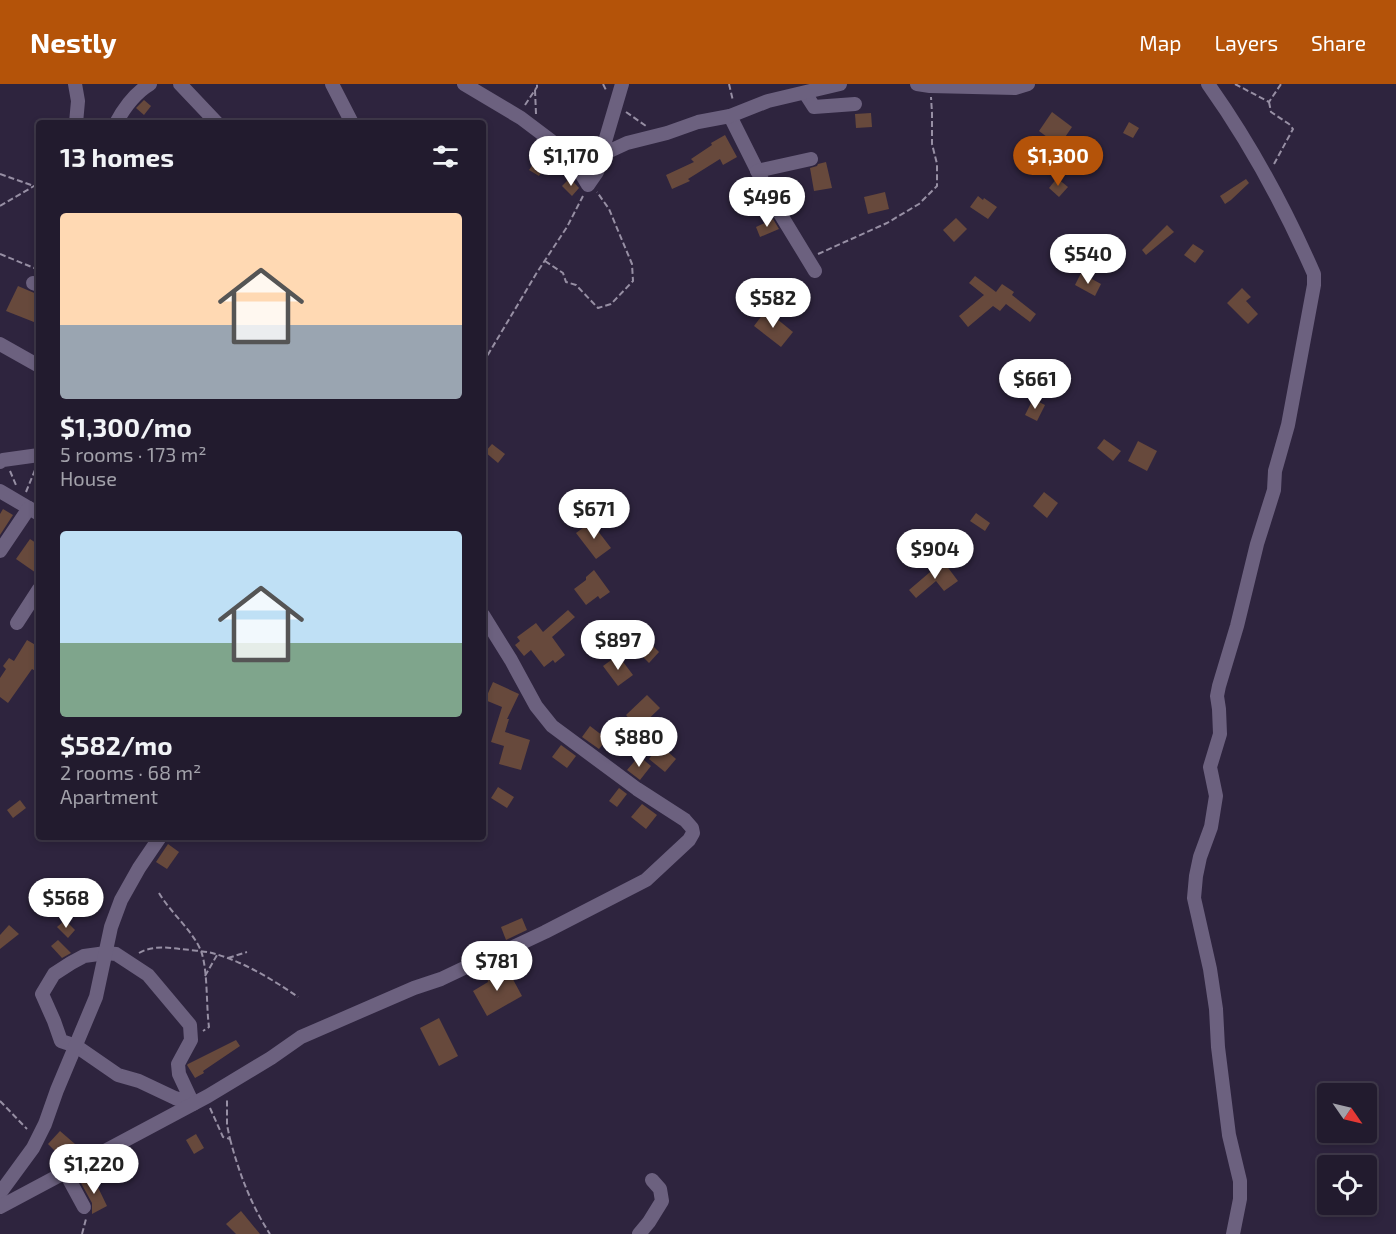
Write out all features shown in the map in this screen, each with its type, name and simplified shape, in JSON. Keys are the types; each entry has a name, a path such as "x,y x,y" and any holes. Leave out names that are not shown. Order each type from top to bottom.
{"street":[{"path":"75,84 76,120"},
{"path":"118,120 124,109 144,87 150,84"},
{"path":"180,84 214,120"},
{"path":"332,84 350,120"},
{"path":"464,84 485,89 512,113 570,155 588,185 597,172 622,84"},
{"path":"570,155 595,159 627,143 698,122 730,116 768,101 840,84"},
{"path":"926,85 1015,88 1028,84"},
{"path":"1208,84 1228,113 1270,187 1314,274 1314,285 1288,425 1275,471 1274,490 1257,544 1217,696 1220,734 1210,767 1216,796 1211,827 1200,856 1194,898 1210,969 1229,1135 1240,1181 1240,1199 1233,1234"},
{"path":"805,93 814,106 855,104"},
{"path":"77,107 85,120"},
{"path":"730,116 773,202 811,265"},
{"path":"757,171 811,159"},
{"path":"0,344 36,364"},
{"path":"2,461 36,455"},
{"path":"0,491 30,507 0,551"},
{"path":"17,623 36,594"},
{"path":"0,1207 199,1101 272,1058 301,1037 512,948 646,880 689,840 693,833 692,828 685,820 637,789 552,726 536,706 486,620"},
{"path":"0,1193 33,1148 38,1137 96,997 111,927 121,900 158,840"},
{"path":"106,953 116,954 148,975 190,1026 191,1040 178,1064 179,1074 199,1101 175,1098 139,1081 118,1075 75,1046 61,1041 42,994 54,974 84,956 106,953"},
{"path":"65,1172 84,1207"},
{"path":"639,1234 662,1201 660,1189 652,1180"}],"path":[{"path":"512,113 526,104 537,84"},
{"path":"729,84 733,100 730,116"},
{"path":"1235,84 1269,102 1272,112 1293,129 1275,161 1270,187"},
{"path":"1269,102 1281,84"},
{"path":"811,265 919,204 937,186 937,164 932,144 932,113 926,85"},
{"path":"535,90 538,131"},
{"path":"616,106 658,135"},
{"path":"0,174 34,186"},
{"path":"486,358 545,261 567,227 588,185 600,195 609,209 632,264 633,280 611,304 598,308 576,285 566,282 563,273 545,261"},
{"path":"0,206 34,186"},
{"path":"0,254 36,279"},
{"path":"2,461 11,472 18,489"},
{"path":"30,507 27,491 36,467"},
{"path":"159,893 201,952 209,1027 191,1040"},
{"path":"126,960 144,950 166,947 217,955 228,958 282,986 298,997"},
{"path":"228,958 247,952"},
{"path":"205,976 217,955"},
{"path":"223,1087 228,1099 227,1125 230,1139 247,1190 258,1216 270,1234"},
{"path":"0,1101 31,1134 38,1137"},
{"path":"199,1101 224,1137 230,1139"}],"building":[{"path":"144,100 151,106 144,115 136,108"},
{"path":"1052,112 1072,127 1059,146 1039,131"},
{"path":"871,113 872,127 856,128 855,114"},
{"path":"1129,122 1139,128 1133,138 1123,133"},
{"path":"725,135 737,157 723,165 720,159 688,179 690,181 672,189 666,175 694,162 691,159"},
{"path":"539,155 548,161 539,176 529,170"},
{"path":"826,162 832,188 814,191 810,168"},
{"path":"570,178 579,188 572,196 562,186"},
{"path":"1057,178 1068,187 1059,197 1049,188"},
{"path":"1246,179 1249,183 1225,204 1220,196"},
{"path":"885,192 889,209 868,214 864,197"},
{"path":"978,196 997,207 988,219 970,207"},
{"path":"956,218 967,229 954,242 943,230"},
{"path":"773,219 779,229 760,237 756,227"},
{"path":"1167,225 1174,232 1146,255 1142,250"},
{"path":"1193,244 1204,251 1195,263 1184,255"},
{"path":"1081,273 1101,284 1095,296 1075,285"},
{"path":"975,276 996,292 1002,284 1014,292 1012,295 1036,314 1030,322 1006,304 1000,311 993,306 968,327 959,316 984,295 969,283"},
{"path":"18,286 36,294 36,323 6,311"},
{"path":"1242,288 1251,297 1246,301 1258,314 1248,324 1227,303"},
{"path":"766,310 793,332 781,347 754,326"},
{"path":"1033,399 1045,405 1037,421 1025,415"},
{"path":"1104,439 1121,451 1113,461 1097,448"},
{"path":"1138,441 1157,451 1147,471 1128,461"},
{"path":"492,444 505,454 498,463 486,451"},
{"path":"1044,492 1058,503 1047,518 1033,506"},
{"path":"3,509 13,515 0,535 0,514"},
{"path":"976,513 990,523 985,531 970,521"},
{"path":"591,522 611,548 596,559 576,533"},
{"path":"30,539 36,543 36,573 16,559"},
{"path":"943,561 958,581 944,591 936,581 916,598 909,590"},
{"path":"594,570 610,592 600,599 598,596 586,605 574,589"},
{"path":"568,610 575,617 552,637 565,655 555,663 553,660 544,667 531,650 524,656 515,645 520,641 517,637 536,623 543,632"},
{"path":"27,640 36,645 36,671 32,669 8,703 0,697 0,678 6,669 3,666 9,658 14,661"},
{"path":"648,641 659,652 649,663 638,652"},
{"path":"618,655 633,675 618,686 603,666"},
{"path":"493,682 519,694 507,719 509,719 505,732 530,740 521,770 499,764 504,746 491,742 502,707 486,700"},
{"path":"647,695 660,708 638,729 626,715"},
{"path":"590,726 607,739 599,749 582,737"},
{"path":"561,745 576,756 567,768 552,757"},
{"path":"660,745 676,759 665,772 649,759"},
{"path":"639,756 651,766 640,780 627,770"},
{"path":"498,787 514,797 507,808 491,798"},
{"path":"619,788 627,794 617,807 609,801"},
{"path":"20,800 26,808 13,818 7,810"},
{"path":"642,804 657,815 646,829 631,817"},
{"path":"168,844 179,852 167,869 156,862"},
{"path":"48,879 68,894 72,888 84,895 79,903 88,910 84,916 42,886"},
{"path":"522,918 527,930 506,940 501,927"},
{"path":"65,920 75,930 68,938 57,927"},
{"path":"9,925 19,934 0,949 0,935"},
{"path":"58,940 71,953 62,958 51,946"},
{"path":"506,971 509,972 522,996 487,1016 473,991 488,982 487,976 497,972 499,975"},
{"path":"439,1018 458,1056 439,1066 420,1028"},
{"path":"236,1040 240,1046 195,1078 188,1064"},
{"path":"60,1131 75,1144 62,1158 48,1144"},
{"path":"196,1134 204,1148 194,1154 186,1140"},
{"path":"93,1177 107,1206 92,1214 92,1203 81,1183"},
{"path":"241,1211 260,1234 236,1234 226,1224"}]}
